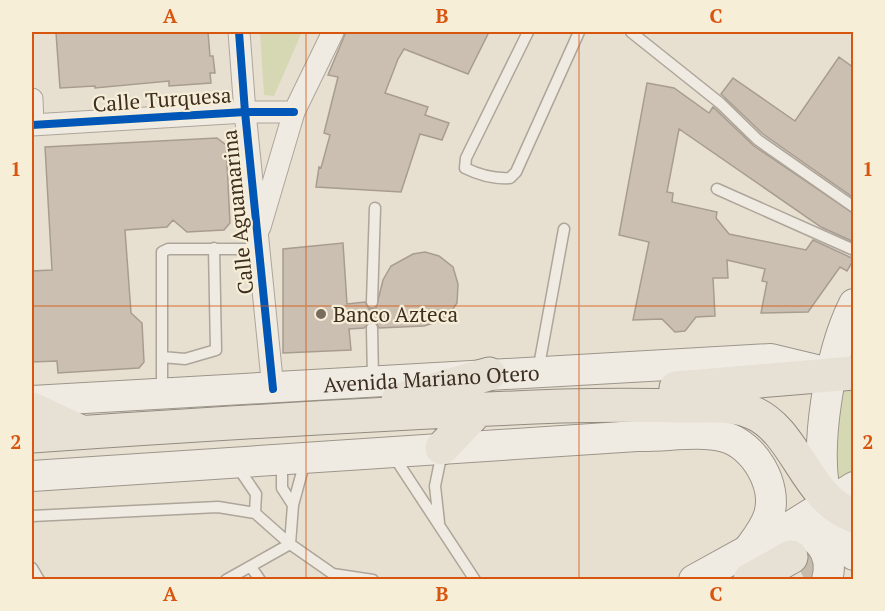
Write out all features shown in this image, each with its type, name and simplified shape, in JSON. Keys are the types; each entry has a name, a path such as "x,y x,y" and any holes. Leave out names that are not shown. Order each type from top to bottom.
{"main road":[{"path":"854,304 844,324 845,370 823,455 845,502 842,537 854,555"},
{"name":"Avenida Mariano Otero","path":"32,401 771,359 845,370"},
{"name":"Avenida Mariano Otero","path":"620,404 667,388 845,370"},
{"path":"346,415 489,374"},
{"name":"Avenida Mariano Otero","path":"32,436 346,415 479,409 620,404 715,406 751,412 765,421 845,502"},
{"path":"637,436 656,426 715,406"},
{"path":"32,409 83,433"},
{"path":"442,448 479,409"},
{"path":"32,476 637,436 718,436 731,440 752,455 764,474 771,507 749,565"},
{"path":"694,579 749,565 798,563 845,502"},
{"path":"834,579 854,569"}],"street":[{"name":"Calle Aguamarina","path":"239,32 273,389"},
{"path":"258,243 294,112 333,32"},
{"path":"32,99 32,125"},
{"name":"Calle Turquesa","path":"32,125 245,112 294,112"}],"lane":[{"path":"528,32 466,158 465,168 476,173 500,179 510,178 516,172 579,32"},
{"path":"631,32 720,103 758,140 854,207"},
{"path":"717,189 854,250"},
{"path":"372,302 375,208"},
{"path":"537,371 564,229"},
{"path":"162,394 162,252 168,249 214,248 258,243"},
{"path":"162,357 185,359 216,350 214,248"},
{"path":"372,328 373,382"},
{"path":"439,526 435,486 442,448"},
{"path":"391,453 475,579"},
{"path":"293,459 282,488 293,505"},
{"path":"290,544 293,459"},
{"path":"235,463 256,494 255,513"},
{"path":"32,516 218,507 255,513 329,577 374,579"},
{"path":"226,579 290,544"},
{"path":"251,567 260,579"},
{"path":"32,568 39,579"}],"green space":[{"path":"260,32 302,32 274,96 264,95"},
{"path":"844,385 853,385 853,479 840,486 836,477 833,451"}],"building":[{"path":"208,32 210,56 213,56 215,73 210,73 211,83 169,86 169,81 95,88 95,86 60,88 56,33"},
{"path":"346,32 489,32 468,74 404,49 398,59 385,93 428,107 425,115 449,123 442,140 420,134 401,192 316,187 319,167 321,168 330,135 324,133 338,77 328,75"},
{"path":"839,57 854,68 854,198 763,134 721,94 733,78 795,121"},
{"path":"647,83 674,88 709,113 713,107 754,146 854,214 854,242 821,227 679,129 667,192 673,193 672,202 717,212 716,218 729,234 806,250 813,240 854,259 847,271 840,267 808,312 761,313 767,282 762,281 765,269 727,260 728,278 713,278 715,316 696,317 685,331 675,332 662,319 633,320 649,242 619,235"},
{"path":"217,138 226,145 230,223 224,230 187,232 173,220 167,227 125,230 131,313 142,323 144,362 139,368 58,373 57,361 32,362 32,271 52,270 45,147"},
{"path":"343,243 347,304 365,302 369,309 376,308 383,280 391,266 413,254 425,252 439,256 453,267 458,284 457,303 446,319 424,326 379,328 376,322 371,321 364,328 349,329 351,350 283,353 283,249"}],"tunnel":[{"path":"800,571 853,540"}],"cycle path":[{"path":"239,32 273,389"},
{"path":"32,125 245,112 294,112"}],"place":[{"name":"Banco Azteca","path":"321,314"}]}
